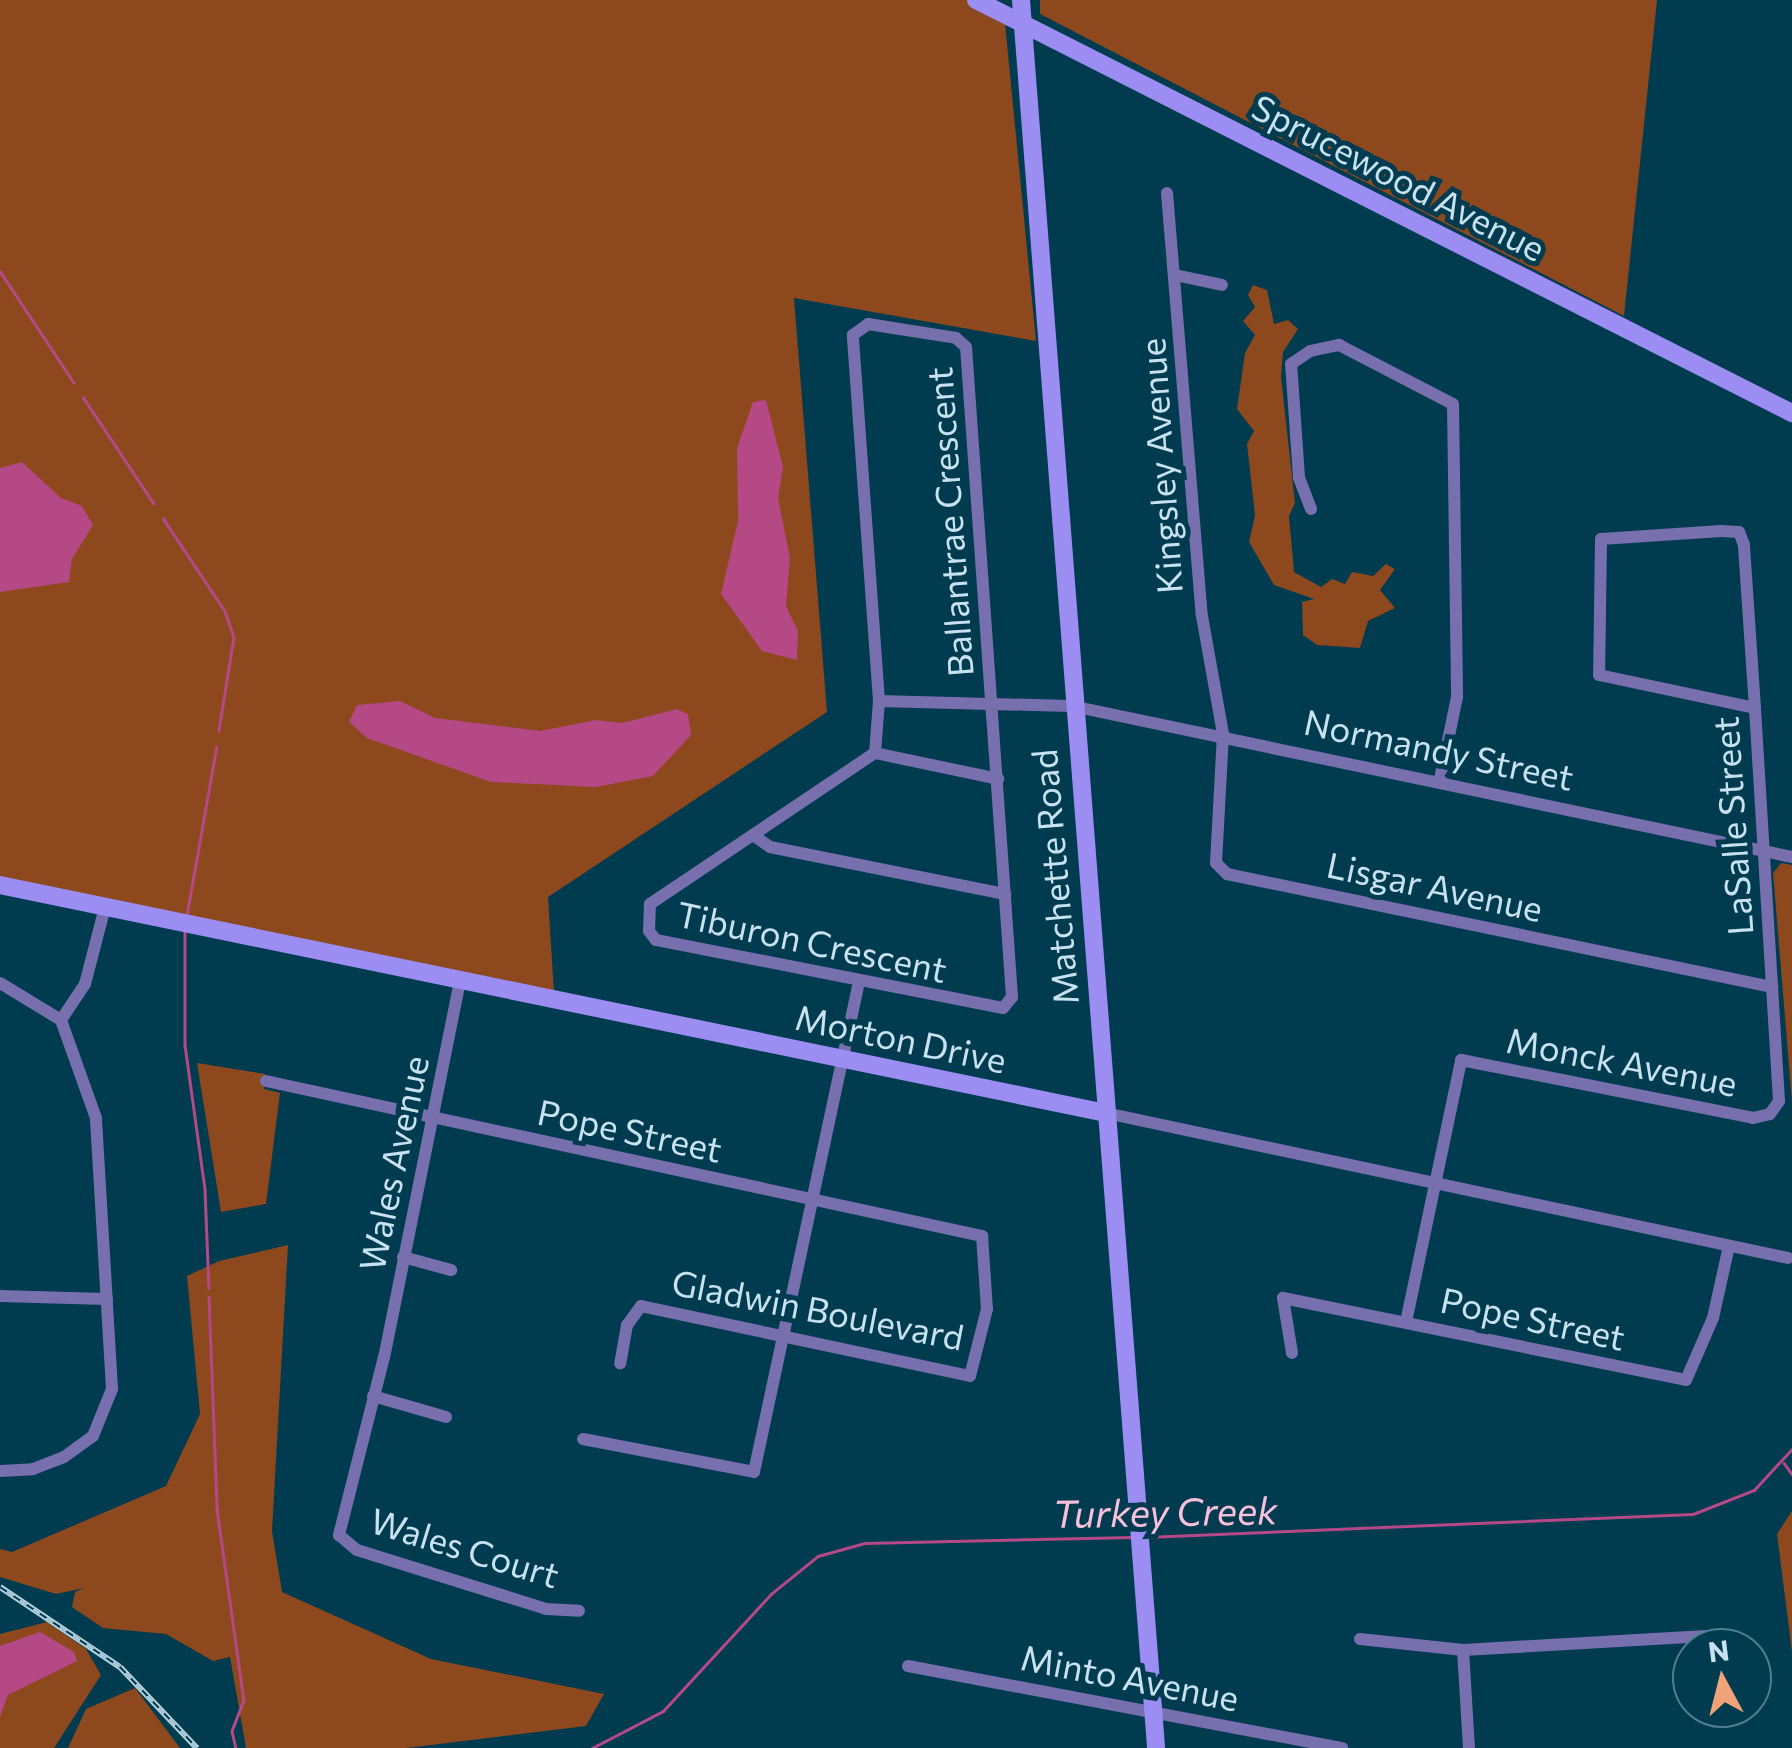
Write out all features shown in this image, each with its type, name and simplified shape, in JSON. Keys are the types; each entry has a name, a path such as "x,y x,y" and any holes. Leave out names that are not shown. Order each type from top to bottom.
{"street":[{"name":"Sprucewood Avenue","path":"976,0 1792,413"},
{"name":"Matchette Road","path":"1021,0 1072,706 1156,1748"},
{"name":"Kingsley Avenue","path":"1167,193 1202,616 1222,734"},
{"path":"1175,275 1222,285"},
{"name":"Ballantrae Crescent","path":"880,701 853,335 868,324 956,338 966,347 992,701"},
{"path":"1310,509 1300,477 1291,364 1310,351 1339,345 1453,404 1457,697 1440,779"},
{"name":"LaSalle Street","path":"1755,708 1600,675 1601,538 1739,532 1755,708 1780,1101 1770,1114"},
{"name":"Normandy Street","path":"880,701 1072,706 1440,779 1792,856"},
{"path":"880,701 875,753 998,779"},
{"name":"Tiburon Crescent","path":"875,753 650,904 649,930 656,940 1002,1008 1012,997 992,701"},
{"name":"Lisgar Avenue","path":"1222,734 1216,863 1228,874 1772,987"},
{"path":"753,835 770,847 1005,894"},
{"name":"Morton Drive","path":"0,885 1106,1113 1435,1188 1788,1258"},
{"path":"61,1020 84,984 105,907"},
{"name":"Wales Avenue","path":"384,1358 460,981"},
{"path":"583,1440 754,1472 859,982"},
{"path":"0,983 61,1020 96,1118 112,1389 93,1436 33,1469 0,1471"},
{"name":"Monck Avenue","path":"1435,1188 1461,1060 1753,1118 1770,1114"},
{"name":"Pope Street","path":"266,1081 982,1236"},
{"path":"1406,1322 1435,1188"},
{"name":"Gladwin Boulevard","path":"620,1364 627,1325 641,1306 970,1376 987,1308 982,1236"},
{"name":"Pope Street","path":"1292,1353 1283,1298 1686,1380 1712,1318 1728,1246"},
{"path":"403,1257 451,1270"},
{"path":"0,1296 106,1299"},
{"name":"Wales Court","path":"384,1358 339,1536 357,1550 546,1609 578,1611"},
{"path":"373,1396 446,1417"},
{"path":"1360,1639 1463,1650 1672,1638"},
{"path":"1463,1650 1468,1748"},
{"name":"Minto Avenue","path":"908,1666 1342,1748"}],"shaded area":[{"path":"0,0 966,0 1005,23 1036,341 794,298 827,712 548,897 554,993 0,877"},
{"path":"1040,0 1657,0 1624,316 1040,14"},
{"path":"1253,285 1267,290 1274,324 1288,320 1298,329 1283,352 1281,377 1295,503 1289,516 1294,572 1321,587 1332,579 1345,584 1352,572 1373,576 1386,564 1395,569 1380,590 1395,608 1368,621 1360,648 1317,645 1303,635 1302,602 1314,599 1274,585 1249,542 1255,515 1247,444 1254,431 1237,409 1245,353 1255,335 1243,321 1255,307 1248,295"},
{"path":"766,400 783,467 778,498 790,558 786,606 798,631 797,660 762,651 721,594 738,521 737,448 753,402"},
{"path":"22,462 61,498 82,506 93,525 72,559 69,582 0,592 0,468"},
{"path":"400,701 435,718 540,731 596,720 622,723 677,709 688,714 691,735 653,776 596,787 491,782 367,738 349,722 357,705"},
{"path":"1781,863 1792,865 1792,1102 1773,873"},
{"path":"197,1063 265,1074 264,1089 280,1093 266,1204 221,1212"},
{"path":"288,1245 272,1531 282,1592 431,1659 604,1694 586,1726 407,1748 246,1748 230,1657 213,1661 166,1634 103,1628 72,1607 75,1592 84,1588 56,1594 0,1577 0,1549 12,1552 166,1486 200,1414 187,1276 219,1261"},
{"path":"1792,1511 1792,1652 1777,1534"},
{"path":"47,1622 86,1649 101,1675 54,1748 0,1748 0,1634"},
{"path":"40,1632 74,1652 77,1661 8,1695 0,1717 0,1646"},
{"path":"135,1688 180,1748 68,1748 86,1709"}],"waterway":[{"path":"0,271 74,383"},
{"path":"83,397 154,504"},
{"path":"163,518 225,611 234,637 219,731"},
{"path":"187,913 216,748"},
{"path":"185,931 185,1045 205,1190 209,1288"},
{"path":"209,1297 217,1509 244,1700 232,1731 236,1748"},
{"name":"Turkey Creek","path":"1146,1537 1693,1514 1754,1490 1792,1449"},
{"path":"1784,1463 1792,1474"},
{"name":"Turkey Creek","path":"592,1748 663,1711 771,1594 818,1556 865,1543 1133,1537"}],"railway":[{"path":"0,1587 120,1667 197,1748"}]}
